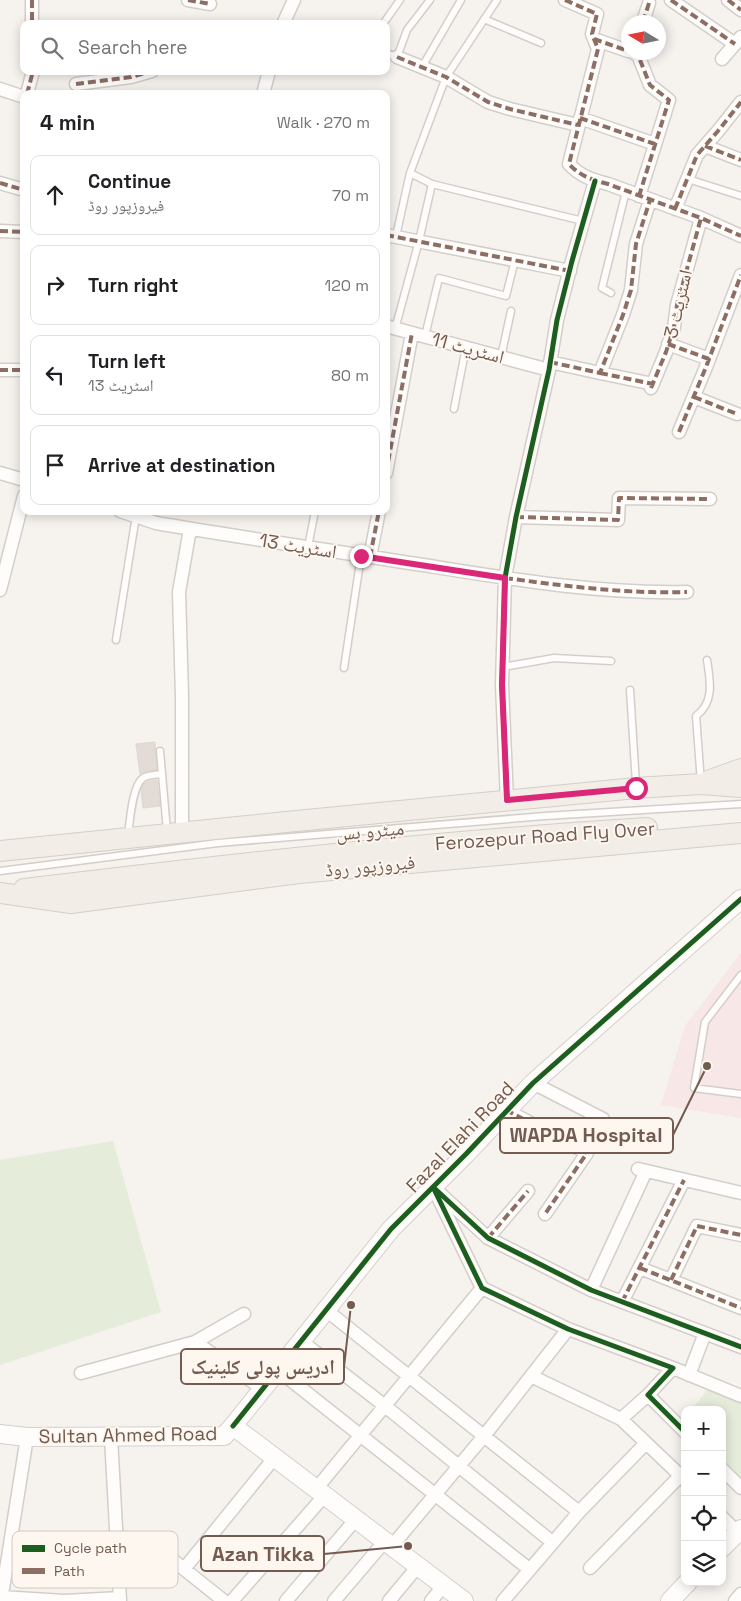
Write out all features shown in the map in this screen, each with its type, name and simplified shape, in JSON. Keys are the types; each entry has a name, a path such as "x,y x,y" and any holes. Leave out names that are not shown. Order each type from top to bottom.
{"main road":[{"path":"701,784 741,769"},
{"path":"0,852 636,788 701,784 741,787"},
{"name":"Ferozepur Road Fly Over","path":"140,875 410,846 575,832 741,822"},
{"name":"فیروزپور روڈ","path":"0,892 71,903 299,873 741,833"},
{"name":"فیروزپور روڈ","path":"0,892 140,875"}],"street":[{"path":"32,0 32,20"},
{"path":"188,0 210,4"},
{"path":"285,20 294,0"},
{"path":"565,0 597,14 592,34 598,49 568,164 576,172 595,181 701,218 741,236"},
{"path":"671,0 738,40 722,59"},
{"path":"728,0 741,10"},
{"path":"646,15 650,3"},
{"path":"594,39 621,48"},
{"path":"392,55 446,77 488,102 510,109 579,122 655,144"},
{"path":"600,373 631,290 636,244 655,144 669,100 650,84 640,60"},
{"path":"28,90 32,75"},
{"path":"76,84 135,75"},
{"path":"264,90 268,75"},
{"path":"0,89 20,96"},
{"path":"675,209 697,155 741,102"},
{"path":"705,146 741,160"},
{"path":"507,800 502,685 505,578 558,320 595,181"},
{"path":"0,183 20,189"},
{"name":"اسٹریٹ 3","path":"652,386 674,327 676,305 701,218"},
{"path":"0,231 20,232"},
{"path":"391,235 480,254 570,270"},
{"path":"680,432 741,275"},
{"name":"اسٹریٹ 11","path":"391,327 501,357 600,373 652,386"},
{"path":"390,456 418,335"},
{"path":"668,344 709,359"},
{"path":"0,370 20,370"},
{"path":"694,397 738,414"},
{"path":"0,473 20,479"},
{"path":"516,517 618,520 619,498 710,499"},
{"path":"0,590 20,512"},
{"name":"اسٹریٹ 13","path":"133,515 158,517 190,529 505,578 610,590 661,593 687,592"},
{"path":"366,556 378,515"},
{"path":"174,833 182,697 179,592 190,529"},
{"name":"Fazal Elahi Road","path":"233,1426 391,1229 533,1083 741,899"},
{"path":"533,1083 603,1119"},
{"path":"506,1110 587,1154 545,1214"},
{"path":"590,1290 642,1170 741,1193"},
{"path":"622,1302 684,1180"},
{"path":"433,1187 488,1238 590,1290 741,1347"},
{"path":"433,1187 482,1288 568,1329 673,1368 741,1396"},
{"path":"488,1238 528,1191"},
{"path":"670,1280 697,1226 741,1235"},
{"path":"640,1268 741,1308"},
{"path":"232,1601 320,1492 361,1435 482,1288"},
{"path":"326,1310 579,1512"},
{"path":"81,1373 195,1342 244,1314"},
{"path":"334,1601 389,1544 484,1436 568,1329"},
{"path":"689,1375 705,1333"},
{"path":"301,1341 385,1406 552,1542"},
{"path":"195,1342 263,1389"},
{"path":"621,1419 648,1395 673,1368"},
{"path":"278,1370 528,1569"},
{"path":"531,1376 621,1419 681,1476"},
{"path":"648,1395 681,1428"},
{"name":"Sultan Ahmed Road","path":"0,1434 27,1437 224,1436 233,1426 464,1601"},
{"path":"27,1437 1,1599 64,1601 120,1599"},
{"path":"111,1437 116,1531"},
{"path":"503,1601 528,1569 579,1512 646,1443"},
{"path":"184,1569 275,1457"},
{"path":"726,1473 741,1488"},
{"path":"590,1568 681,1480"},
{"path":"286,1601 356,1518"},
{"path":"726,1520 739,1531 726,1544"},
{"path":"178,1564 224,1601"},
{"path":"389,1601 418,1566"},
{"path":"432,1601 444,1585"},
{"path":"670,1601 684,1586"},
{"path":"735,1601 741,1594"}],"lane":[{"path":"387,20 400,0"},
{"path":"392,55 407,30 430,0"},
{"path":"422,67 461,0"},
{"path":"391,235 410,173 446,77 497,0"},
{"path":"484,19 541,43"},
{"path":"410,173 432,184 583,221"},
{"path":"688,179 741,196"},
{"path":"391,327 420,241 432,184"},
{"path":"611,293 602,288 626,191"},
{"path":"418,335 439,278 506,296 515,259"},
{"path":"501,357 511,312"},
{"path":"454,410 466,347"},
{"path":"308,547 314,515"},
{"path":"116,640 136,516"},
{"path":"344,668 366,556"},
{"path":"503,667 554,658 611,661"},
{"path":"701,784 696,716 708,704 710,689 707,660"},
{"path":"630,690 636,788"},
{"path":"160,751 162,774 174,833"},
{"path":"128,838 138,783 143,778 162,774"},
{"name":"میٹرو بس","path":"0,871 218,843 555,816 741,804"},
{"path":"741,975 705,1022 694,1088 741,1094"}],"shaded area":[{"path":"741,953 741,1118 661,1105 685,1026"}],"green space":[{"path":"113,1141 161,1312 0,1365 0,1160"},
{"path":"712,1384 741,1396 741,1488 726,1473 726,1406 694,1406"}],"building":[{"path":"155,742 157,770 146,771 140,774 136,744"},
{"path":"157,780 160,806 143,808 141,789 143,785"}],"marked path":[{"path":"32,0 32,20"},
{"path":"188,0 210,4"},
{"path":"565,0 597,14 592,34 598,49 569,164 582,175 701,218 741,236"},
{"path":"671,0 735,44"},
{"path":"728,0 741,10"},
{"path":"645,15 649,3"},
{"path":"594,39 621,49"},
{"path":"397,57 446,77 488,102 578,125"},
{"path":"639,196 669,100 650,85 640,60"},
{"path":"28,90 32,75"},
{"path":"76,84 138,75"},
{"path":"675,209 697,155 741,102"},
{"path":"580,118 655,144"},
{"path":"705,146 741,160"},
{"path":"0,183 20,189"},
{"path":"550,362 600,373 631,290 636,244 650,200"},
{"path":"651,388 674,327 677,305 701,218"},
{"path":"0,231 20,232"},
{"path":"390,236 570,271"},
{"path":"679,432 741,275"},
{"path":"390,451 412,333"},
{"path":"668,344 709,359"},
{"path":"0,370 20,370"},
{"path":"600,373 653,384"},
{"path":"694,397 737,414"},
{"path":"516,517 618,520 619,498 710,499"},
{"path":"370,557 378,515"},
{"path":"505,578 618,591 687,592"},
{"path":"506,1110 587,1153 545,1214"},
{"path":"622,1302 684,1180"},
{"path":"488,1238 528,1191"},
{"path":"671,1280 697,1226 741,1235"},
{"path":"640,1268 741,1308"}],"cycle path":[{"path":"507,800 502,685 505,578 516,517 549,370 557,320 595,181"},
{"path":"233,1426 391,1229 533,1083 741,899"},
{"path":"681,1428 648,1395 673,1368 568,1329 482,1288 433,1187 488,1238 591,1290 741,1347"}],"place":[{"name":"WAPDA Hospital","path":"707,1066"},
{"name":"ادریس پولی کلینیک","path":"351,1305"},
{"name":"Azan Tikka","path":"408,1546"}],"route":[{"path":"361,556 505,578 502,685 507,800 636,788"}]}
